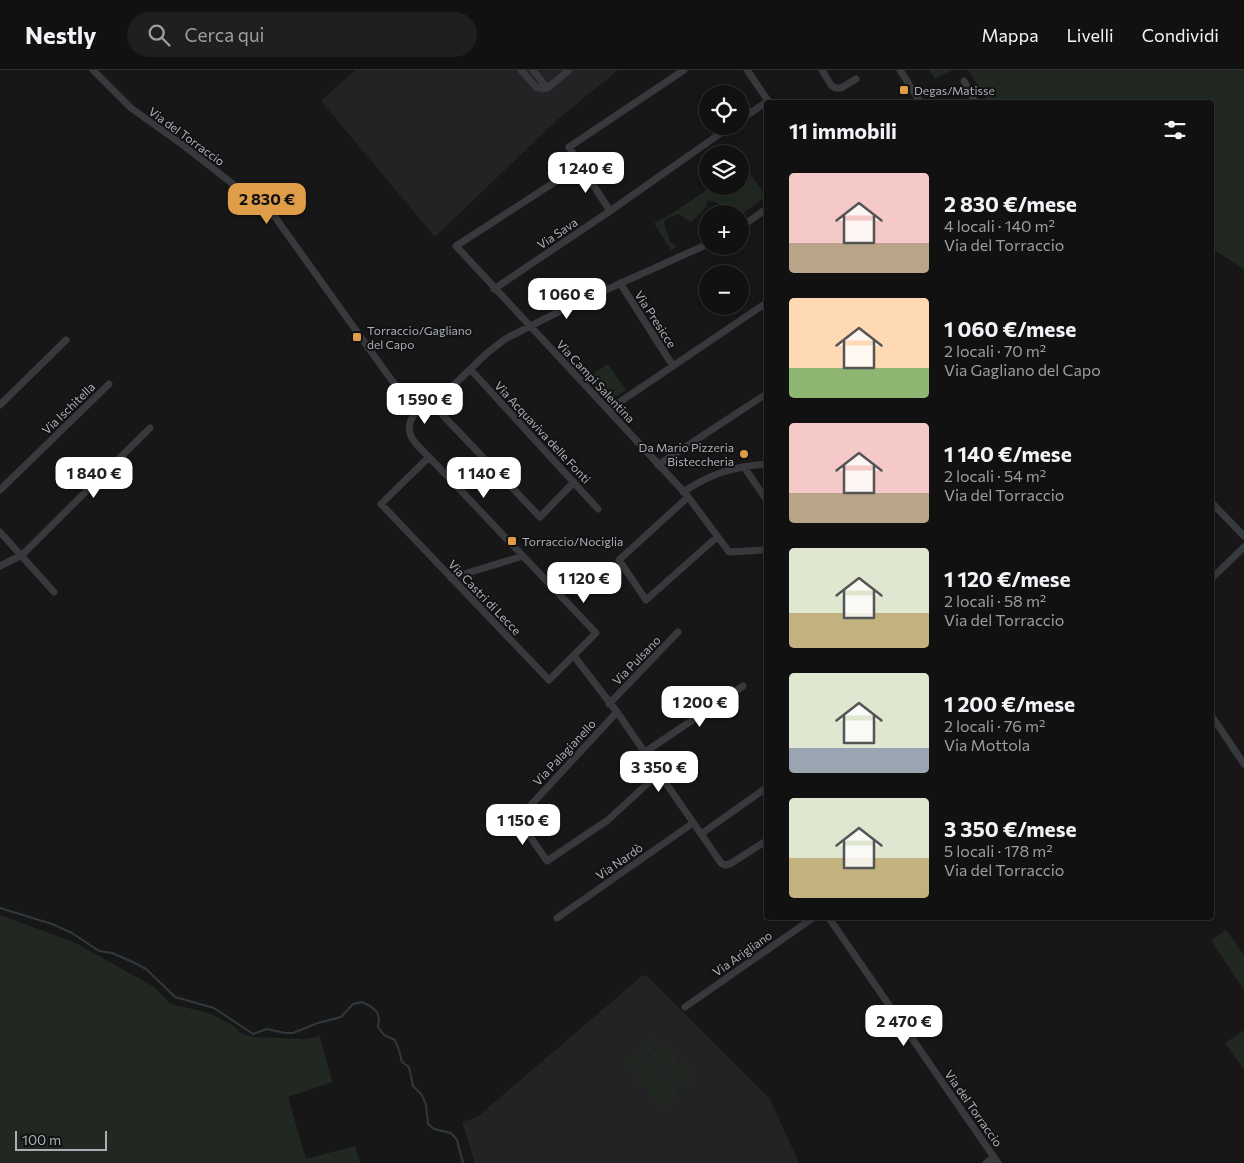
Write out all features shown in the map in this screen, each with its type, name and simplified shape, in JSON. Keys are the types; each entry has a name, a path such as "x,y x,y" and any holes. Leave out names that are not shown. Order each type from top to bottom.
{"street":[{"name":"Via del Torraccio","path":"93,70 131,108 275,217 416,412"},
{"path":"521,70 536,88 542,90 548,88 569,70"},
{"path":"533,70 548,88"},
{"path":"610,211 569,147 684,70"},
{"path":"747,70 767,100"},
{"path":"822,70 835,88 841,88 856,79"},
{"path":"900,70 919,100"},
{"path":"964,81 974,100"},
{"path":"749,114 764,105"},
{"name":"Via Sava","path":"494,289 718,135"},
{"name":"Via Campi Salentina","path":"581,165 456,246 686,494 729,552 764,550"},
{"path":"749,221 764,210"},
{"path":"699,248 505,339 486,354 433,405 416,412 410,423 409,436 596,633 574,656 617,712 721,863 730,864 764,842"},
{"name":"Via Presicce","path":"620,284 673,366"},
{"path":"608,410 764,304"},
{"path":"0,405 66,340"},
{"name":"Via Acquaviva delle Fonti","path":"471,370 598,509"},
{"name":"Via Ischitella","path":"0,490 109,384"},
{"path":"658,465 764,395"},
{"path":"433,405 540,517 574,482"},
{"path":"0,566 22,555 150,428"},
{"name":"Via Castri di Lecce","path":"429,457 380,504 549,680 574,656"},
{"path":"717,537 646,600 619,560 686,494 710,476 744,466 764,464"},
{"path":"744,466 764,496"},
{"path":"1214,505 1244,536"},
{"path":"0,532 54,592"},
{"path":"1214,576 1244,547"},
{"path":"451,578 523,556"},
{"name":"Via Pulsano","path":"609,704 678,632"},
{"path":"644,752 743,686"},
{"name":"Via Palagianello","path":"617,712 518,819 547,861 608,820 659,773"},
{"path":"1214,719 1244,764"},
{"path":"701,834 764,789"},
{"name":"Via Nardò","path":"557,918 693,823"},
{"name":"Via Arigliano","path":"685,1007 810,920"},
{"name":"Via del Torraccio","path":"830,920 996,1160"},
{"path":"986,1163 996,1160"}],"shaded area":[{"path":"355,70 618,70 556,121 435,237 321,101"},
{"path":"929,70 952,70 935,79"},
{"path":"968,70 1244,70 1244,269 1214,250 1214,100 987,100"},
{"path":"749,172 764,193 764,198 749,209 749,205 719,205 708,200 707,205 699,205 699,214 691,222 679,214 670,217 664,221 664,224 669,241 677,247 671,250 654,223 673,213 699,195 749,195"},
{"path":"608,364 626,390 608,402 586,379"},
{"path":"0,915 76,943 154,987 171,1004 209,1013 232,1025 241,1033 252,1037 306,1039 320,1036 332,1082 288,1097 306,1159 355,1146 360,1163 0,1163"},
{"path":"1226,930 1244,955 1244,990 1211,940"},
{"path":"643,975 647,976 770,1099 799,1163 475,1163 462,1122 477,1117"},
{"path":"1244,1030 1244,1070 1225,1043"},
{"path":"654,1037 661,1043 647,1055 641,1048"},
{"path":"663,1045 678,1060 664,1072 650,1056"},
{"path":"638,1051 644,1057 630,1070 624,1063"},
{"path":"647,1058 661,1076 646,1089 631,1071"},
{"path":"680,1062 696,1078 682,1090 668,1073"},
{"path":"664,1076 679,1093 662,1108 647,1091"}],"waterway":[{"path":"0,908 52,924 72,933 99,951 112,953 135,963 146,969 175,997 214,1008 253,1034 267,1029 293,1033 318,1023 341,1017 353,1004 362,1002 370,1006 377,1012 379,1019 378,1027 384,1035 395,1040 402,1062 409,1067 413,1086 422,1095 426,1105 428,1124 434,1129 451,1133 457,1140 463,1163"}],"place":[{"name":"Degas/Matisse","path":"904,90"},
{"name":"Torraccio/Gagliano del Capo","path":"357,337"},
{"name":"Da Mario Pizzeria Bisteccheria","path":"744,454"},
{"name":"Torraccio/Nociglia","path":"512,541"}]}
